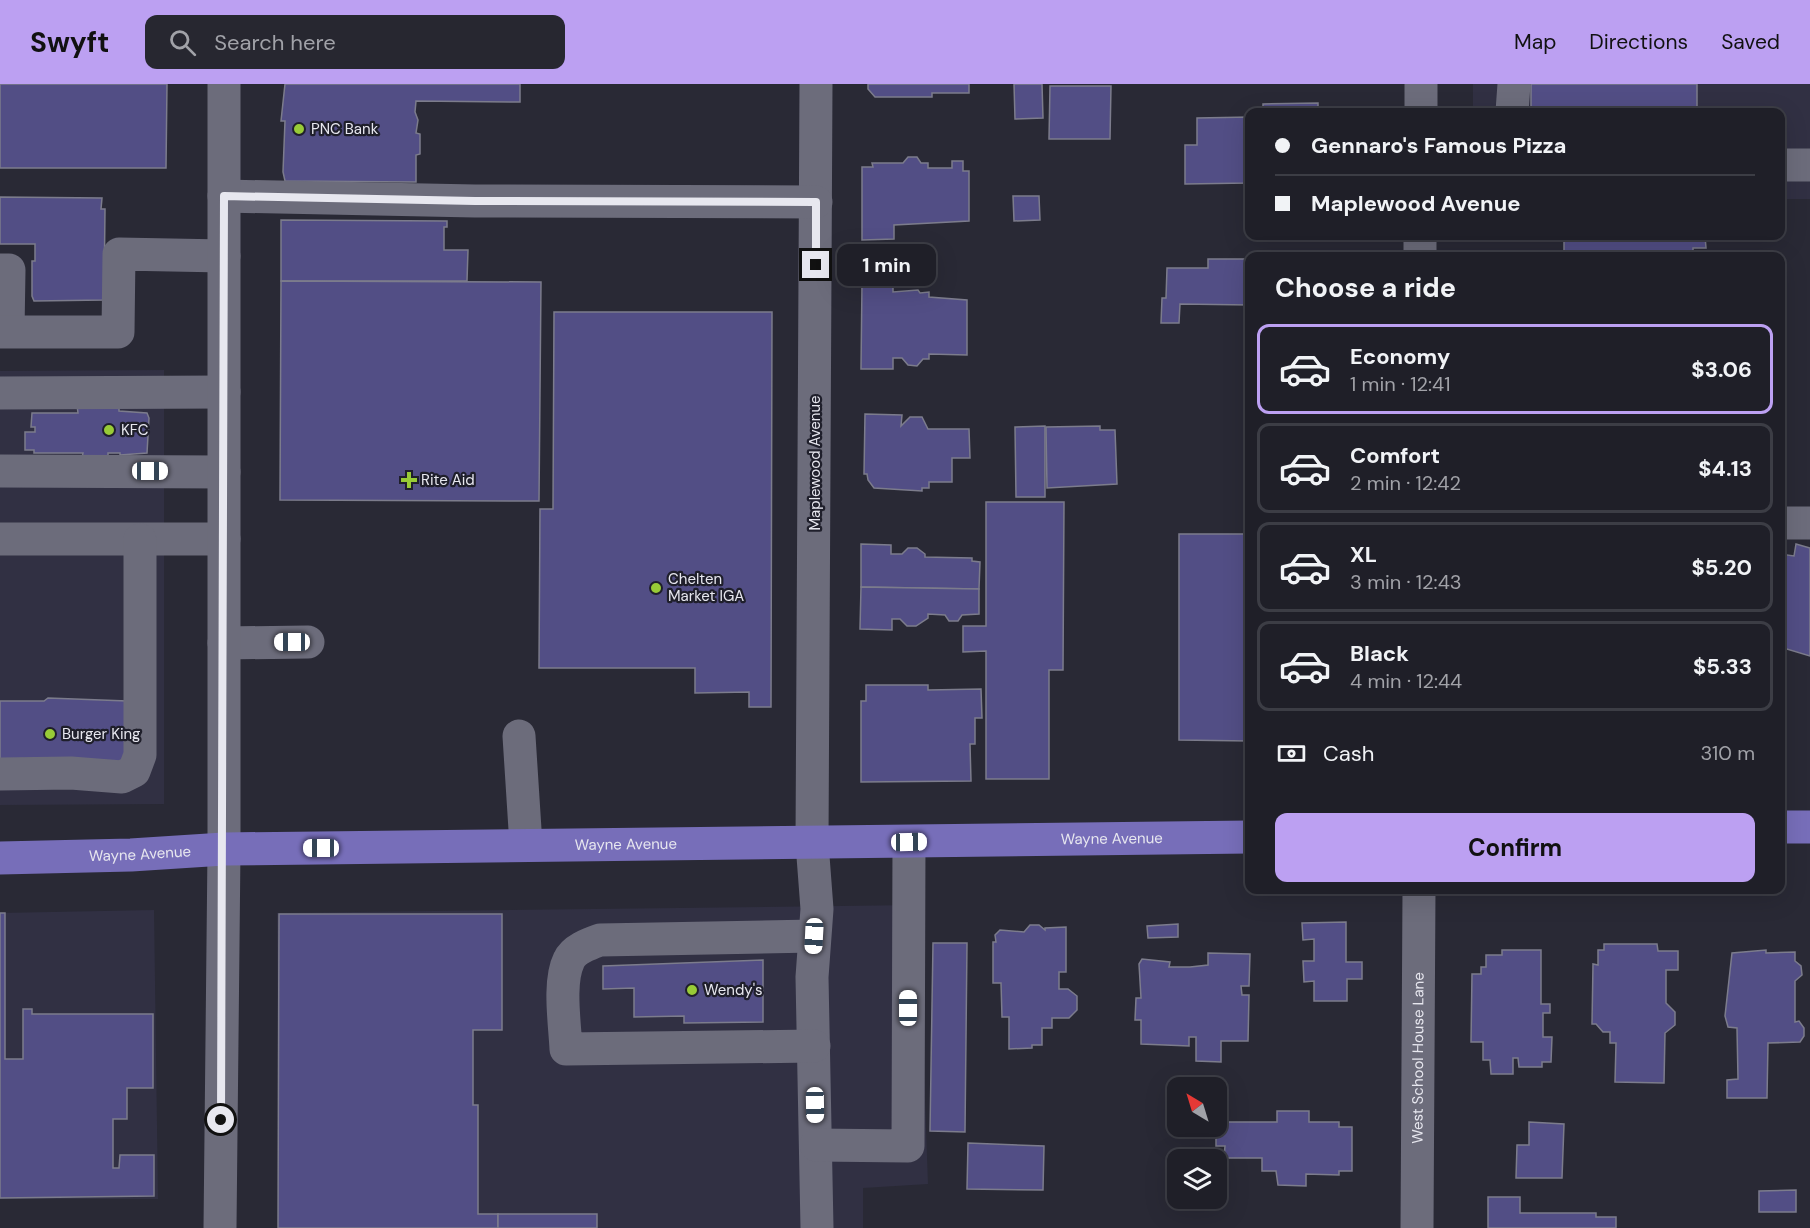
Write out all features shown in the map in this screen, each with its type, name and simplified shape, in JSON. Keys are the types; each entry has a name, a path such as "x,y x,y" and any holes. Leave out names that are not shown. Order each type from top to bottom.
{"main road":[{"path":"1785,827 1810,827"},
{"name":"Wayne Avenue","path":"0,858 131,855 224,849 1245,837"}],"street":[{"path":"220,1228 224,849 224,84"},
{"name":"Maplewood Avenue","path":"816,84 812,843 817,909 814,936 817,1228"},
{"path":"1421,84 1421,108"},
{"path":"1512,108 1514,84"},
{"path":"1785,165 1810,165"},
{"path":"224,196 475,201 816,202"},
{"path":"0,270 9,270 4,332 118,332 119,254 224,256"},
{"path":"0,393 224,392"},
{"path":"0,471 224,472"},
{"path":"1785,524 1810,523"},
{"path":"0,539 224,538"},
{"path":"0,774 71,773 122,777 134,771 140,755 140,540"},
{"path":"224,643 308,642"},
{"path":"519,736 526,845"},
{"path":"816,1144 908,1146 909,842"},
{"name":"West School House Lane","path":"1418,1228 1419,894"},
{"path":"814,936 600,940 585,945 569,958 564,975 566,1049 814,1046"}],"shaded area":[{"path":"1473,84 1810,84 1810,199 1785,199 1785,108 1473,108"},
{"path":"164,370 164,804 0,805 0,371"},
{"path":"918,905 928,1184 863,1188 863,1228 278,1228 277,913"},
{"path":"154,910 158,1199 0,1199 0,913"}],"building":[{"path":"0,84 167,84 166,168 0,168"},
{"path":"285,84 520,84 520,102 416,101 415,112 418,120 416,133 420,134 420,154 416,155 416,182 285,181 283,172 285,121 281,121"},
{"path":"868,84 969,84 969,93 932,93 932,97 875,97 868,89"},
{"path":"1014,84 1042,84 1043,118 1015,119"},
{"path":"1531,84 1697,84 1697,108 1531,108"},
{"path":"1050,86 1111,86 1110,139 1049,139"},
{"path":"1318,103 1318,108 1263,108 1263,104"},
{"path":"1245,117 1245,183 1185,184 1185,145 1197,145 1197,118"},
{"path":"908,157 917,157 921,163 928,163 928,168 952,168 952,161 963,161 963,171 969,171 969,221 894,225 894,239 862,240 862,167 873,167 872,163 903,163"},
{"path":"1013,196 1039,196 1040,220 1014,221"},
{"path":"0,197 102,198 101,209 105,209 104,300 34,301 32,261 35,261 35,244 0,244"},
{"path":"281,220 447,221 447,227 444,227 444,250 468,250 467,281 281,281"},
{"path":"1564,240 1705,240 1706,248 1693,248 1693,252 1564,252"},
{"path":"1208,259 1245,259 1245,305 1180,304 1179,323 1161,323 1162,298 1166,298 1167,268 1208,268"},
{"path":"281,281 541,282 539,501 280,500"},
{"path":"862,283 893,284 893,292 918,290 920,293 929,292 929,297 967,300 967,355 929,354 929,359 923,359 917,366 908,365 902,358 893,358 893,369 861,369"},
{"name":"Chelten Market IGA","path":"554,312 772,312 771,707 749,707 749,692 695,693 695,668 539,668 540,509 553,509"},
{"path":"77,405 119,406 119,411 147,413 149,418 147,453 120,455 120,453 108,453 108,458 82,458 83,453 34,453 34,450 25,450 25,432 35,432 35,427 31,427 32,413 78,413"},
{"path":"865,414 902,415 901,426 910,417 922,417 928,429 969,429 970,458 952,458 952,482 929,482 929,488 922,488 922,491 874,488 867,474 864,474"},
{"path":"1045,426 1045,497 1016,497 1015,427"},
{"path":"1100,426 1100,430 1115,430 1117,484 1047,488 1046,427"},
{"path":"986,502 1064,502 1063,670 1049,670 1049,779 986,779 986,651 963,652 963,626 986,626"},
{"path":"1179,534 1245,534 1245,741 1179,740"},
{"path":"861,544 891,545 891,554 902,554 908,548 917,548 925,554 925,557 972,558 972,561 980,562 979,589 861,587"},
{"path":"1796,544 1810,548 1810,656 1785,648 1785,555 1794,556"},
{"path":"861,587 979,589 979,614 962,615 958,621 949,621 945,615 928,614 928,618 916,626 907,626 900,619 892,619 892,630 860,629"},
{"path":"866,685 928,685 928,690 981,689 982,718 975,718 975,744 970,744 971,781 861,782 861,701 866,701"},
{"path":"48,698 127,701 126,766 0,766 0,701 44,701"},
{"path":"0,913 5,913 5,1059 23,1059 23,1009 32,1009 32,1014 153,1014 153,1088 127,1088 127,1119 113,1119 113,1168 119,1168 120,1155 154,1155 154,1196 0,1198"},
{"path":"279,914 502,914 502,1030 473,1030 473,1105 478,1105 478,1214 498,1214 498,1228 278,1228"},
{"path":"1346,922 1346,962 1362,962 1362,979 1347,979 1347,1001 1314,1001 1314,981 1304,982 1303,961 1314,961 1314,939 1303,940 1302,923"},
{"path":"1178,924 1178,937 1148,938 1147,926"},
{"path":"1030,925 1039,925 1045,930 1045,928 1066,927 1066,972 1059,972 1059,989 1068,989 1077,996 1077,1010 1069,1018 1052,1018 1052,1028 1042,1028 1042,1045 1009,1049 1009,1017 1002,1017 1001,983 993,983 993,942 996,942 995,935 1000,930 1024,932"},
{"path":"933,943 967,943 965,1132 930,1131"},
{"path":"1604,944 1657,944 1658,951 1678,951 1678,970 1666,970 1666,1003 1675,1012 1675,1025 1665,1033 1664,1083 1615,1082 1616,1043 1610,1043 1610,1032 1603,1032 1596,1024 1592,1024 1593,964 1598,965 1598,950 1604,950"},
{"path":"1502,950 1541,950 1541,1004 1550,1004 1550,1013 1543,1013 1543,1037 1552,1037 1551,1062 1542,1062 1542,1067 1519,1067 1518,1058 1513,1058 1513,1074 1491,1074 1490,1060 1483,1060 1483,1042 1471,1042 1472,974 1481,974 1481,967 1486,967 1486,955 1502,955"},
{"path":"1766,950 1766,953 1795,952 1795,961 1801,966 1802,975 1795,981 1795,1022 1799,1021 1804,1028 1804,1036 1800,1042 1768,1043 1767,1098 1727,1098 1727,1080 1738,1079 1737,1028 1728,1027 1725,1016 1732,953"},
{"path":"1208,953 1250,954 1249,986 1241,986 1242,995 1249,995 1248,1041 1221,1041 1221,1062 1196,1061 1196,1037 1189,1037 1189,1046 1141,1044 1141,1020 1135,1020 1136,998 1141,998 1139,964 1142,959 1170,962 1169,967 1190,967 1208,965"},
{"path":"763,960 763,1022 684,1023 684,1016 634,1017 634,988 603,989 603,966"},
{"path":"1277,1111 1309,1111 1309,1122 1339,1122 1339,1127 1352,1127 1352,1171 1339,1171 1339,1175 1306,1174 1306,1186 1278,1185 1276,1171 1262,1171 1262,1158 1227,1158 1225,1146 1216,1146 1216,1137 1227,1137 1227,1122 1277,1122"},
{"path":"1529,1122 1564,1124 1562,1178 1516,1178 1517,1145 1529,1145"},
{"path":"968,1143 1044,1146 1043,1190 967,1189"},
{"path":"1796,1190 1796,1212 1759,1212 1759,1191"},
{"path":"1488,1197 1520,1197 1520,1213 1596,1213 1596,1217 1616,1217 1616,1228 1488,1228"},
{"path":"498,1214 597,1214 597,1228 498,1228"}],"place":[{"name":"PNC Bank","path":"299,129"},
{"name":"KFC","path":"109,430"},
{"name":"Rite Aid","path":"409,480"},
{"name":"Chelten Market IGA","path":"656,588"},
{"name":"Burger King","path":"50,734"},
{"name":"Wendy's","path":"692,990"}],"route":[{"path":"221,1120 224,849 224,196 475,201 816,202 816,265"}]}
